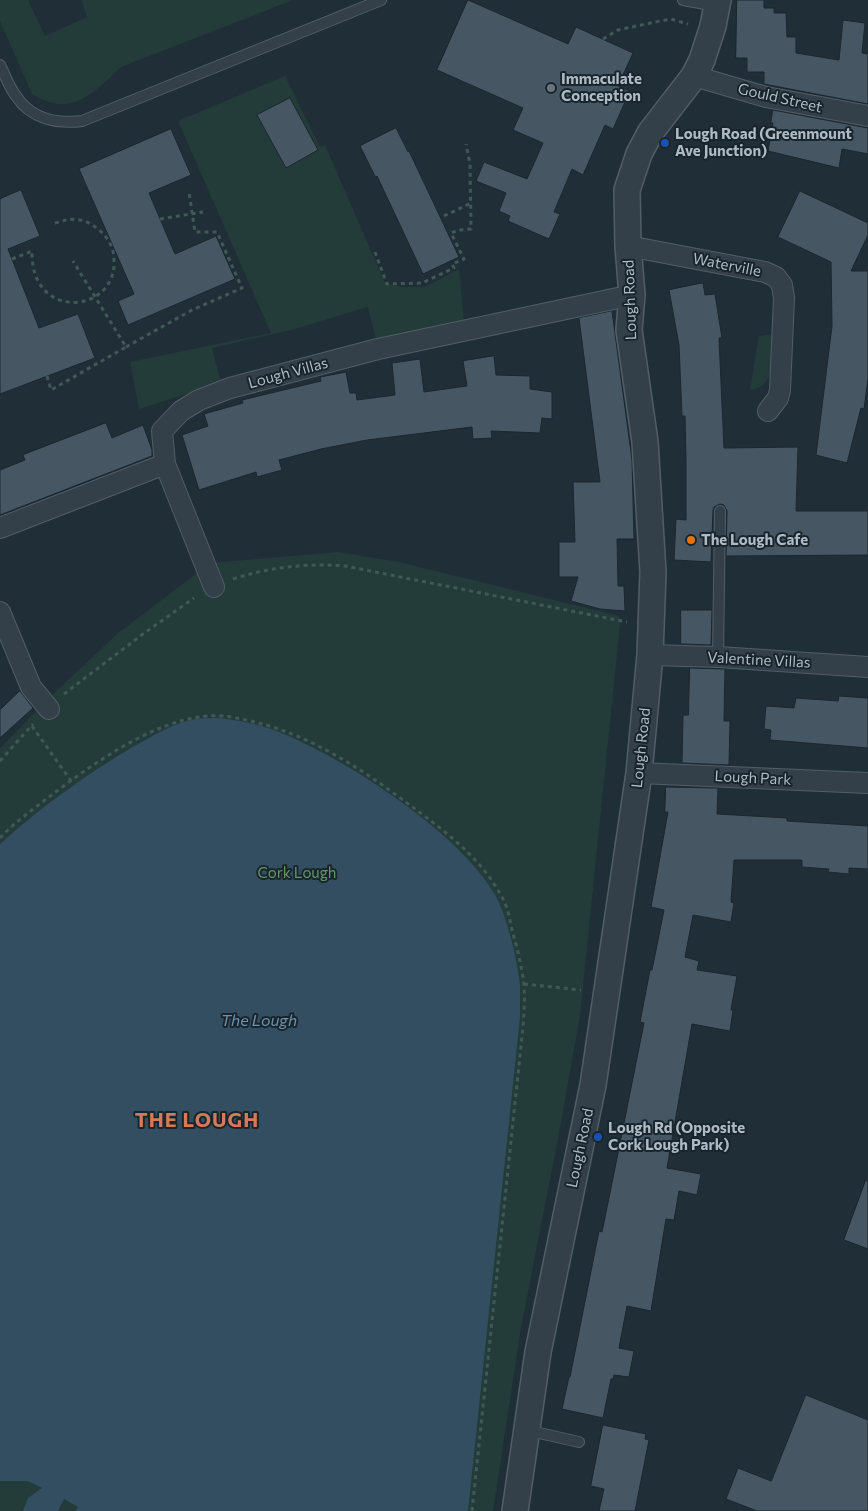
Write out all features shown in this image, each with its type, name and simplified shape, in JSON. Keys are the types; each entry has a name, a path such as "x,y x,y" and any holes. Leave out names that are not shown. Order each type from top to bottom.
{"street":[{"name":"Lough Road","path":"515,1511 538,1352 593,1084 639,773 650,655 653,572 652,543 645,442 629,330 632,295 628,246 627,190 632,171 650,133 694,76 707,45 718,3"},
{"name":"Gould Street","path":"694,76 766,97 868,116"},
{"name":"Waterville","path":"628,246 776,276 782,285 784,298 781,381 778,398 768,411"},
{"name":"Lough Villas","path":"214,586 165,464 162,431 181,410 195,402 230,388 378,349 632,295"},
{"path":"0,528 165,464"},
{"path":"0,612 31,687 49,709"},
{"name":"Valentine Villas","path":"650,655 718,657 868,667"},
{"name":"Lough Park","path":"639,773 868,783"}],"lane":[{"path":"0,65 16,97 29,110 50,120 64,123 82,120 381,0"},
{"path":"683,0 718,3"},
{"path":"718,657 720,511"},
{"path":"526,1430 579,1442"}],"path":[{"path":"603,39 618,30 671,19 695,26"},
{"path":"375,252 387,284 422,283 454,268 452,264 464,259 451,233 471,229 470,164 466,144"},
{"path":"47,376 51,390 192,310 242,288 217,232 195,232 189,192"},
{"path":"444,216 471,203"},
{"path":"160,219 203,212"},
{"path":"12,260 32,251 37,281 54,299 65,303 95,296 104,290 111,280 114,253 104,233 92,224 68,219 53,224"},
{"path":"73,261 126,347"},
{"path":"0,761 31,726 62,696 143,634 214,586 252,573 288,566 324,564 345,566 633,624"},
{"path":"0,838 12,825 71,781 134,741 160,728 186,719 210,716 231,717 258,722 301,738 346,761 400,797 447,834 481,865 504,901 524,984 523,1027 472,1511"},
{"path":"31,726 71,781"},
{"path":"524,984 587,990"}],"green space":[{"path":"0,0 28,0 45,36 87,17 82,0 293,0 121,67 101,86 81,100 58,104 46,101 32,94 0,21"},
{"path":"285,76 320,147 325,145 385,283 401,287 425,287 459,269 464,324 376,339 368,307 291,330 212,348 221,383 139,409 130,362 271,333 178,121"},
{"path":"773,334 769,377 759,388 750,390 759,336"},
{"name":"The Lough","path":"338,552 399,562 619,616 620,624 580,1015 521,1328 493,1511 0,1511 0,748 50,697 117,634 210,563"}],"water":[{"name":"The Lough","path":"219,718 258,725 298,740 362,775 394,797 425,820 477,869 499,902 507,925 520,984 520,1018 468,1511 76,1511 78,1507 64,1499 58,1511 23,1511 28,1498 42,1488 28,1481 0,1481 0,844 65,791 136,745 180,723 196,719"}],"building":[{"name":"Immaculate Conception","path":"468,0 568,44 576,27 633,53 618,86 630,91 613,129 605,125 583,175 572,169 554,212 560,214 549,239 508,221 510,216 499,211 506,193 476,181 484,162 527,179 543,143 513,130 523,108 437,70"},
{"path":"737,0 764,0 764,8 774,8 774,13 786,13 787,37 796,37 796,53 839,60 843,20 865,23 862,53 868,54 868,104 764,84 764,72 747,72 747,58 736,58"},
{"path":"290,98 318,150 286,168 257,115"},
{"path":"773,110 868,128 868,154 842,149 839,168 768,151 773,123 771,123"},
{"path":"396,128 409,151 459,257 423,274 377,176 376,178 360,146"},
{"path":"171,129 191,175 149,193 175,254 216,236 235,279 128,325 118,301 134,294 79,169"},
{"path":"21,190 40,236 8,249 39,328 78,314 95,358 0,394 0,199"},
{"path":"800,191 868,223 868,235 851,271 868,271 868,379 864,409 861,408 847,463 816,455 832,326 831,262 778,237"},
{"path":"703,283 705,295 715,294 722,338 719,338 724,448 798,447 796,511 868,511 868,555 726,556 727,511 724,505 720,504 714,507 713,511 711,562 674,560 676,519 686,520 686,460 685,416 682,416 679,345 669,290"},
{"path":"612,311 632,460 634,539 617,539 618,586 624,586 625,611 600,609 571,601 578,577 559,577 559,542 575,542 573,482 600,482 579,318"},
{"path":"494,356 496,375 530,376 530,389 552,392 552,419 542,418 540,433 491,431 492,438 473,439 472,427 367,440 279,460 282,470 257,477 256,472 199,490 182,435 208,426 204,414 243,403 242,400 321,381 320,377 346,372 350,393 356,393 357,400 395,395 392,363 420,359 424,392 467,386 463,361"},
{"path":"106,423 112,438 143,425 152,450 152,456 0,515 0,470 25,460 23,455"},
{"path":"681,610 712,610 711,645 681,644"},
{"path":"690,668 725,669 724,721 730,721 729,765 682,763 683,715 688,715"},
{"path":"20,691 33,708 0,738 0,710"},
{"path":"839,696 868,698 868,748 770,740 771,730 764,729 766,706 794,708 796,698 838,701"},
{"path":"666,787 718,788 717,814 787,818 787,821 868,826 868,869 849,868 849,874 828,872 829,869 802,867 802,860 734,860 731,902 734,903 731,922 693,915 685,957 699,961 697,970 737,976 731,1010 733,1010 730,1031 692,1024 667,1168 701,1174 697,1195 679,1191 674,1220 666,1219 651,1311 627,1306 619,1348 634,1351 629,1377 614,1375 613,1379 611,1379 603,1418 562,1409 599,1231 602,1232 644,1023 640,1022 650,970 652,970 664,910 651,907 668,812 665,812"},
{"path":"866,1180 868,1181 868,1249 844,1240"},
{"path":"806,1395 868,1420 868,1511 757,1511 726,1499 738,1468 771,1481"},
{"path":"603,1425 646,1434 645,1439 649,1440 635,1511 599,1511 604,1489 591,1486"}],"place":[{"name":"Immaculate Conception","path":"551,88"},
{"name":"Lough Road (Greenmount Ave Junction)","path":"665,143"},
{"name":"The Lough Cafe","path":"691,540"},
{"name":"Lough Rd (Opposite Cork Lough Park)","path":"598,1137"}],"district":[{"name":"THE LOUGH","path":"197,1120"}],"park label":[{"name":"Cork Lough","path":"297,873"}]}
